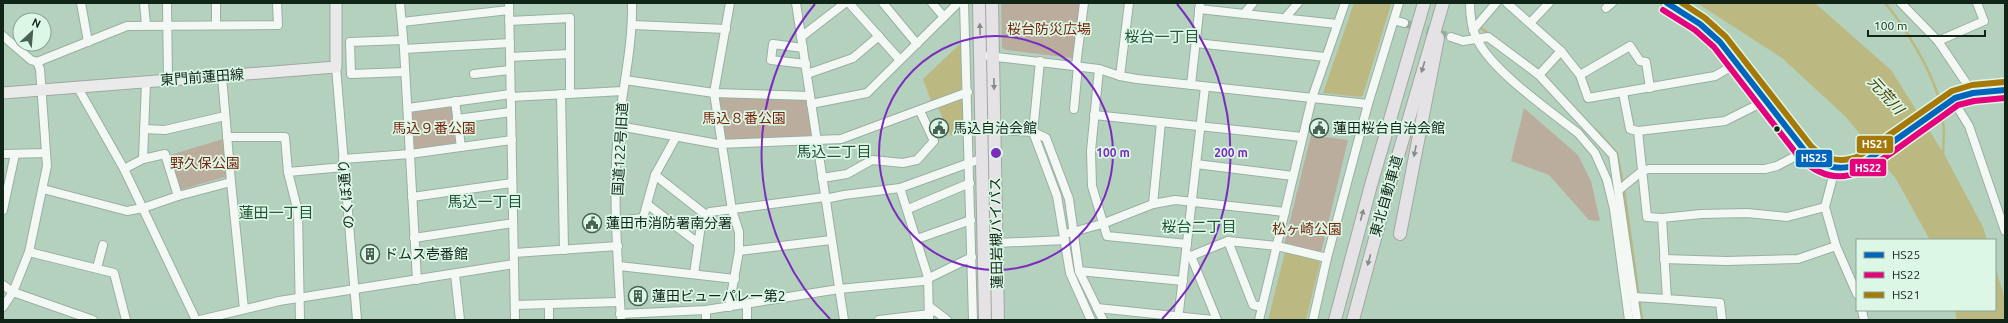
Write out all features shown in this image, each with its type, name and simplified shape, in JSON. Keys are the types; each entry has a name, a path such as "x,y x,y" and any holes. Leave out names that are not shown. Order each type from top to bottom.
{"highway":[{"name":"蓮田岩槻バイパス","path":"979,3 988,56 995,130 998,320"},
{"name":"蓮田岩槻バイパス","path":"985,320 983,158 992,3"},
{"name":"東北自動車道","path":"1335,320 1370,184 1424,3"},
{"name":"東北自動車道","path":"1352,320 1392,175 1443,3"},
{"path":"1400,234 1421,122 1434,69 1443,3"}],"main road":[{"path":"336,3 336,67"},
{"path":"1667,3 1707,30 1737,63 1805,151 1821,165 1835,169 1847,169 1863,163 1931,113 1955,98 1967,94 2005,90"},
{"name":"東門前蓮田線","path":"3,93 336,67"}],"street":[{"path":"81,3 88,42"},
{"path":"144,3 146,25"},
{"path":"167,3 168,80"},
{"path":"216,3 216,25"},
{"path":"3,36 31,60 37,62 127,26 167,24 278,25 277,3"},
{"path":"400,3 408,108 417,280"},
{"name":"国道122号旧道","path":"621,317 616,187 619,126 633,25 632,3"},
{"path":"729,307 739,251 738,232 732,210 714,93 730,3"},
{"path":"796,3 844,320"},
{"path":"801,37 845,3"},
{"path":"850,3 900,60"},
{"path":"883,3 917,44"},
{"path":"932,3 944,17"},
{"path":"626,80 714,93 811,100 867,93 958,3"},
{"path":"964,3 970,162 973,320"},
{"path":"1074,109 1084,3"},
{"path":"1120,76 1129,3"},
{"path":"1244,14 1253,3"},
{"path":"1285,18 1298,3"},
{"path":"1259,320 1312,98 1345,3"},
{"path":"1313,320 1327,258 1368,104 1399,3"},
{"path":"1470,3 1473,30 1484,51 1501,70 1583,138 1595,153 1602,166 1614,209 1629,320"},
{"path":"1473,30 1496,3"},
{"path":"1507,3 1531,22 1561,50 1580,75 1588,98 1715,76 1737,63"},
{"path":"1531,22 1549,3"},
{"path":"1902,3 1938,41 1967,94 1956,105 1969,126 2005,231"},
{"path":"1938,41 1984,21 1977,3"},
{"path":"402,22 509,6 515,320"},
{"path":"1191,85 1200,6 1244,14 1337,24"},
{"path":"509,21 570,18 570,94"},
{"path":"1394,20 1404,23"},
{"path":"633,25 726,29"},
{"path":"807,74 853,58 879,36"},
{"path":"1451,37 1463,41 1477,40 1488,37 1539,75 1613,154 1637,320"},
{"path":"403,40 350,42 351,74 405,72"},
{"path":"404,49 510,43"},
{"path":"1196,43 1325,57"},
{"path":"803,48 773,44 770,60 806,64"},
{"path":"1580,75 1630,46 1640,61 1646,62 1650,88"},
{"path":"1539,75 1561,50"},
{"path":"510,57 570,54"},
{"path":"988,56 1099,69 1120,76 1205,87 1368,104"},
{"path":"1040,61 1033,132 1058,196 1070,273 1091,320"},
{"path":"3,308 12,292 29,252 47,166 40,69 37,62"},
{"name":"のくぼ通り","path":"336,67 357,320"},
{"path":"1099,69 1091,151 1092,186 1102,224 1107,236 1187,244"},
{"path":"474,74 510,70"},
{"path":"222,76 244,309"},
{"path":"143,159 146,82"},
{"path":"1178,318 1188,255 1187,244 1205,87"},
{"path":"78,88 124,169 196,320"},
{"path":"408,108 511,95 623,91"},
{"path":"619,126 722,144 817,139 842,140 968,92"},
{"path":"1623,93 1630,129 1638,131 1724,121 1765,101"},
{"path":"561,94 564,250"},
{"path":"455,101 460,147"},
{"path":"822,178 847,174 872,160 903,163 917,160 934,141 920,111"},
{"path":"457,119 511,112"},
{"path":"1094,115 1302,137"},
{"path":"144,129 165,130 225,116"},
{"path":"1153,204 1161,122"},
{"path":"995,130 1033,132 1046,138 1069,199 1079,271 1103,320"},
{"path":"1638,131 1647,217 1662,218 1701,214 1746,213 1787,217 1825,207"},
{"path":"227,137 284,137 288,172 298,212 300,320"},
{"path":"617,221 643,218 648,205 655,175 676,137"},
{"path":"288,172 512,140"},
{"path":"1619,190 1642,171 1649,169 1765,169 1777,166 1805,151"},
{"path":"3,154 46,153"},
{"path":"3,210 15,154"},
{"path":"124,169 143,159 166,154 178,196"},
{"path":"694,274 701,225 706,215 710,212 900,188 983,158"},
{"path":"1196,164 1293,176"},
{"path":"1835,169 1825,207 1836,246 1856,292"},
{"path":"655,175 706,215"},
{"path":"42,189 127,211 143,208 178,196 231,182"},
{"path":"412,197 512,183"},
{"path":"908,209 970,183"},
{"path":"900,188 908,209 928,277 930,314"},
{"path":"996,243 1065,237 1074,232 1102,224 1153,204 1175,200 1285,212"},
{"path":"648,205 698,243"},
{"path":"1662,218 1667,299"},
{"path":"917,239 971,220"},
{"path":"414,238 513,223"},
{"path":"739,251 831,240"},
{"path":"1188,255 1228,241 1277,246 1327,258"},
{"path":"1228,241 1252,305 1262,307"},
{"path":"97,268 103,245"},
{"path":"514,253 618,246"},
{"path":"1664,259 1726,261 1798,259 1836,246"},
{"path":"29,252 114,273 126,320"},
{"path":"1188,255 1217,320"},
{"path":"621,317 706,310 839,289 923,281 928,277 972,257"},
{"path":"200,320 279,301 514,264"},
{"path":"618,266 734,279"},
{"path":"1079,271 1183,281"},
{"path":"455,274 460,320"},
{"path":"3,285 12,292 93,320"},
{"path":"1633,297 1720,303 1722,320"},
{"path":"515,305 620,302"},
{"path":"549,304 549,320"},
{"path":"746,304 747,320"},
{"path":"1097,308 1178,318 1213,320"},
{"path":"706,310 706,320"},
{"path":"880,320 930,314 947,320"}],"green space":[{"name":"桜台防災広場","path":"1001,3 1081,3 1075,56 1072,58 1006,50 1002,48"},
{"name":"馬込８番公園","path":"719,95 804,99 807,101 812,133 809,136 728,141 724,138 717,98"},
{"name":"馬込９番公園","path":"451,104 454,106 457,143 455,145 417,151 414,149 412,113 414,109"},
{"path":"1524,108 1578,155 1591,181 1600,221 1589,220 1549,175 1511,161"},
{"name":"松ヶ崎公園","path":"1311,135 1348,140 1321,253 1284,245"},
{"name":"野久保公園","path":"223,139 228,176 180,190 170,155"}],"water":[{"path":"1354,3 1385,3 1391,5 1363,95 1361,97 1323,93"},
{"name":"元荒川","path":"1697,3 1815,3 1891,70 1944,154 1983,227 1987,239 1929,239 1896,179 1846,117 1782,58"},
{"path":"962,42 961,91 931,101 923,79"},
{"path":"960,100 964,102 964,130 951,136 938,108"},
{"path":"1285,252 1318,259 1320,263 1306,320 1268,320"},
{"path":"1996,270 2005,299 2005,320 1957,320 1955,311 1996,311"}],"pier":[{"path":"1927,123 1928,126 1879,161 1877,158"}],"waterway":[{"path":"1885,3 1901,24 1925,64 1940,103"},
{"path":"1481,28 1540,71"},
{"path":"1941,112 1944,128 1943,157"},
{"path":"1596,130 1617,153 1623,184"},
{"path":"1624,189 1642,320"}],"tunnel":[{"path":"1404,23 1451,37"}],"transit line":[{"name":"HS25","path":"1667,3 1700,24 1720,42 1805,151 1811,157 1825,165 1832,167 1839,168 1855,166 1863,163 1955,98 1973,93 2005,90"},
{"name":"HS21","path":"1682,3 1705,18 1726,37 1811,146 1822,155 1833,159 1845,160 1859,156 1952,91 1972,85 2004,82"},
{"name":"HS22","path":"1663,10 1695,30 1714,47 1799,157 1813,168 1826,174 1839,176 1851,175 1863,170 1888,155 1958,105 1974,101 2005,98"}],"place":[{"name":"馬込自治会館","path":"939,128"},
{"name":"蓮田桜台自治会館","path":"1319,128"},
{"name":"蓮田市消防署南分署","path":"592,223"},
{"name":"ドムス壱番館","path":"370,254"},
{"name":"蓮田ビューパレー第2","path":"638,296"}],"district":[{"name":"桜台一丁目","path":"1162,36"},
{"name":"馬込二丁目","path":"834,151"},
{"name":"馬込一丁目","path":"485,201"},
{"name":"蓮田一丁目","path":"276,212"},
{"name":"桜台二丁目","path":"1199,226"}]}
